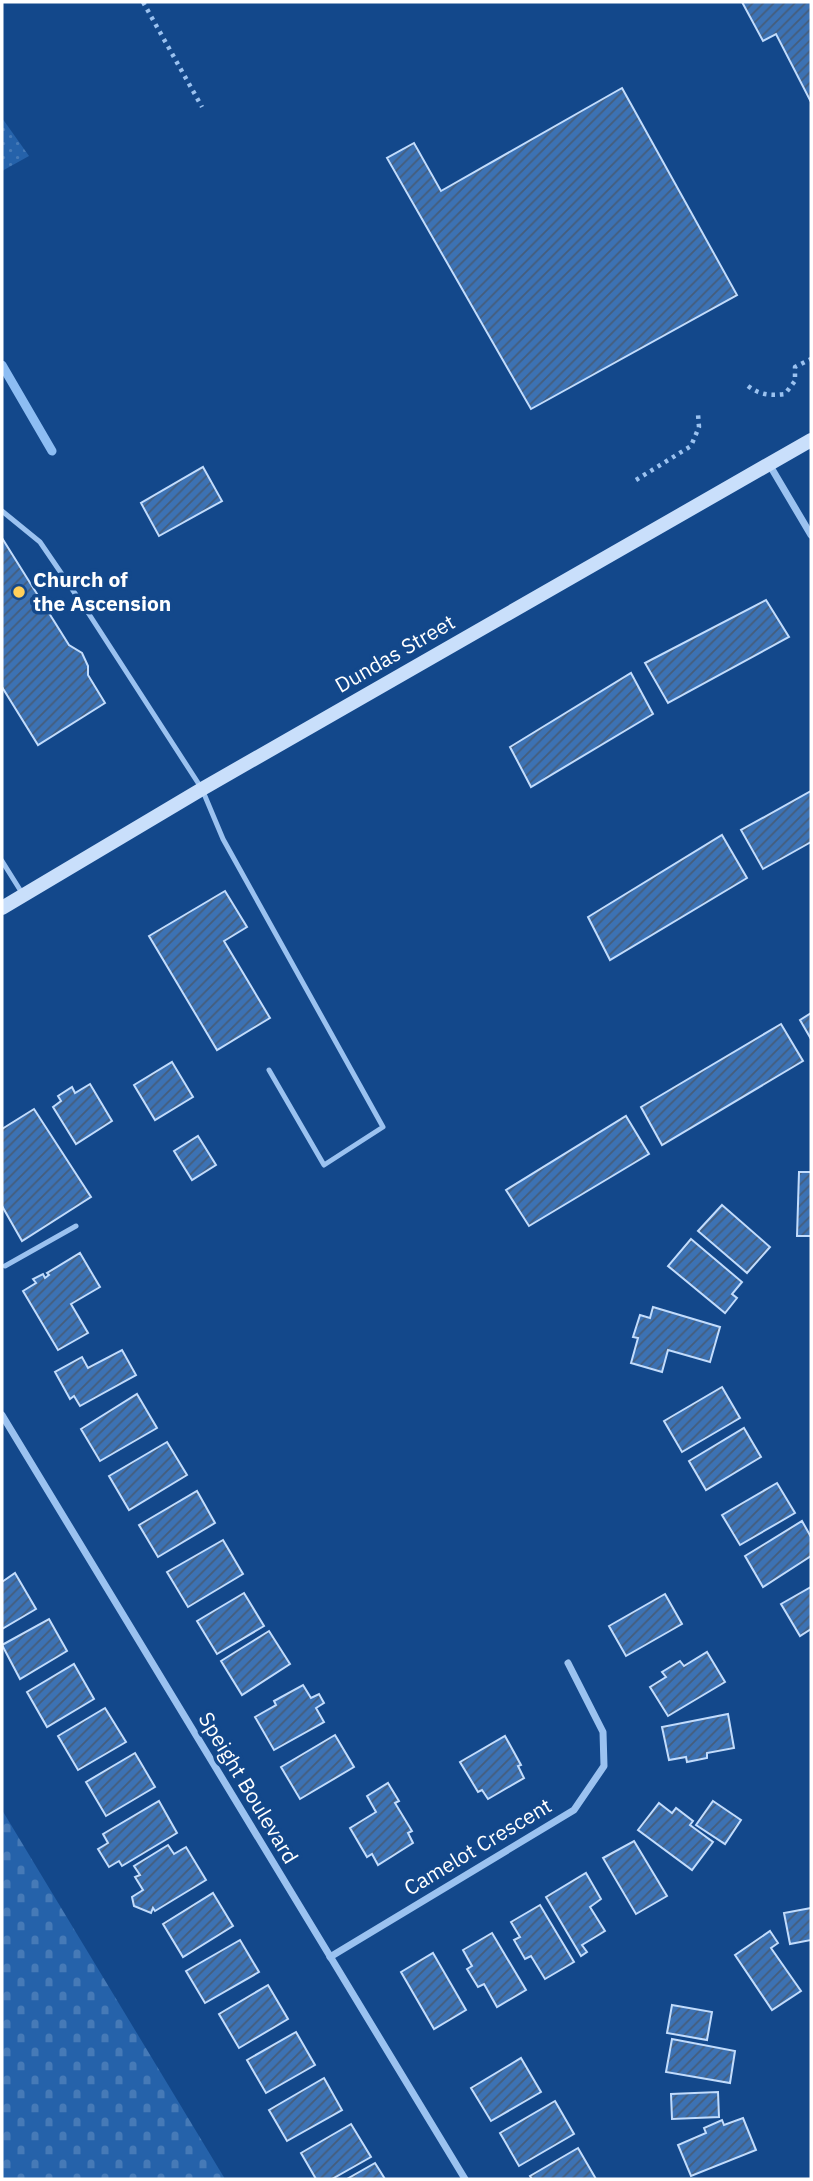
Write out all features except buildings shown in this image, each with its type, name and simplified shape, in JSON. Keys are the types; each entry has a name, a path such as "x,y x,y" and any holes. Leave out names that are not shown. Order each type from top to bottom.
{"main road":[{"name":"Dundas Street","path":"2,908 202,789 811,440"}],"street":[{"path":"769,464 811,535"},
{"name":"Speight Boulevard","path":"2,1415 465,2179"},
{"name":"Camelot Crescent","path":"330,1956 574,1810 604,1766 603,1732 568,1663"}],"lane":[{"path":"2,511 40,542 202,789 223,839 383,1127 324,1165 269,1070"},
{"path":"2,861 23,895"},
{"path":"3,1265 76,1226"}],"path":[{"path":"143,2 202,107"},
{"path":"748,386 756,392 771,396 785,394 795,381 795,367 811,359"},
{"path":"636,480 691,446 699,426 698,414"}],"green space":[{"path":"2,118 29,156 2,171"},
{"path":"2,1810 225,2179 2,2179"}],"waterway":[{"path":"2,365 52,451"}],"place":[{"name":"Church of the Ascension","path":"19,592"}]}
